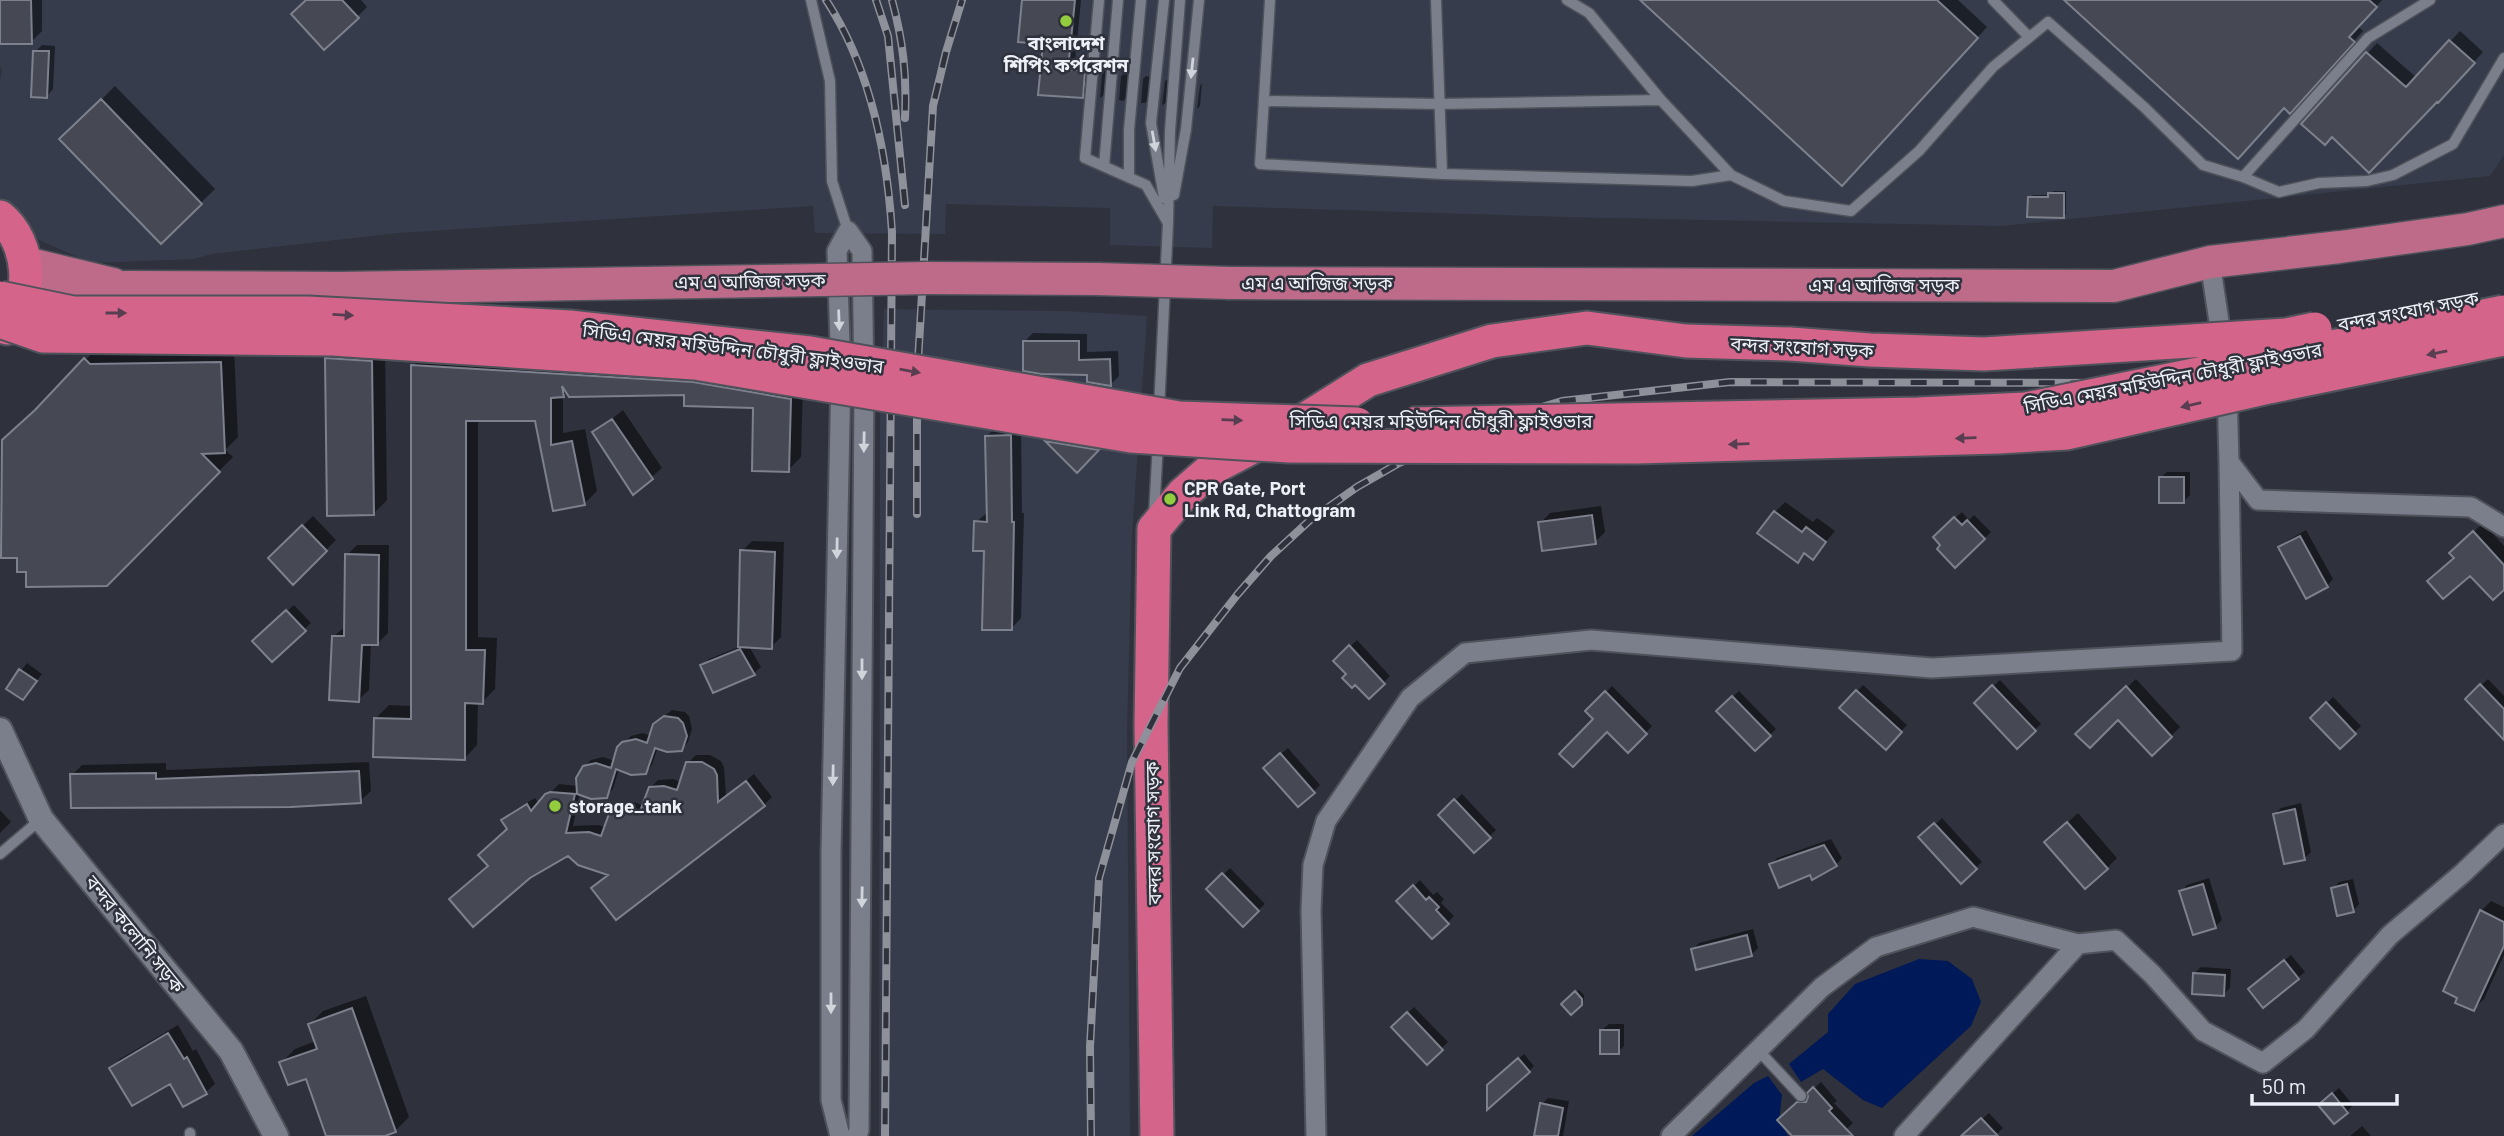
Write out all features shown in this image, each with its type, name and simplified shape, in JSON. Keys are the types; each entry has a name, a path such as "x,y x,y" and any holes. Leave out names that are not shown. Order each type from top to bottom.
{"highway":[{"path":"0,217 18,239 26,263 7,307 12,323 0,335"},
{"name":"বন্দর সংযোগ সড়ক","path":"1157,1136 1151,725 1154,529 1183,494 1214,467 1306,419 1368,380 1492,341 1587,328 1685,341 1984,354 2286,334 2504,292"},
{"path":"7,307 43,336 333,339 695,363 1131,436 1303,446 1636,447 2067,433 2269,387 2504,339"},
{"name":"সিডিএ মেয়র মহিউদ্দিন চৌধুরী ফ্লাইওভার","path":"7,307 74,313 308,313 569,327 810,353 1180,418 1371,425 2026,409 2504,312"}],"main road":[{"name":"এম এ আজিজ সড়ক","path":"7,307 125,287 339,288 928,278 1230,283 2114,286 2210,262 2353,246 2504,221"},
{"name":"এম এ আজিজ সড়ক","path":"26,263 125,287"}],"street":[{"path":"839,1136 831,1100 832,799 841,374 836,251 848,231 862,251 864,386 863,850 857,1136"},
{"path":"1317,1136 1311,910 1313,865 1326,821 1410,698 1465,653 1591,640 1932,668 2232,651 2227,379 2210,262"},
{"path":"2229,462 2258,500 2471,507 2504,527"},
{"name":"বন্দর কলোনি সড়ক","path":"0,730 41,819 231,1051 276,1136"},
{"path":"1671,1136 1765,1058 1822,988 1876,947 1973,917 2078,944 2116,940 2152,974 2203,1031 2263,1063 2306,1028 2390,935 2504,834"},
{"path":"1905,1136 2078,944"}],"lane":[{"path":"811,0 830,82 832,181 848,231"},
{"path":"1099,0 1085,158 1146,185 1168,223"},
{"path":"1104,166 1118,0"},
{"path":"1129,177 1129,130 1141,0"},
{"path":"1164,0 1151,123 1168,223"},
{"path":"1159,419 1170,131 1180,0"},
{"path":"1168,223 1186,128 1199,0"},
{"path":"1270,0 1260,164 1442,174 1692,181 1731,174"},
{"path":"1436,0 1442,174"},
{"path":"1567,0 1589,13 1661,100 1731,174 1784,201 1851,211 1919,151 1993,67 2048,22 2144,107 2203,164 2279,192 2319,183 2367,181 2393,175 2453,144 2504,58"},
{"path":"1993,0 2029,37"},
{"path":"2243,177 2368,38 2430,0"},
{"path":"1264,101 1439,104 1661,100"},
{"name":"বন্দর সংযোগ সড়ক","path":"1154,529 1158,433"},
{"path":"0,854 41,819"},
{"path":"1765,1058 1800,1095"}],"shaded area":[{"path":"0,0 2504,0 2504,155 2490,176 2002,226 1564,217 1213,206 1212,248 1110,245 1110,208 946,204 945,234 815,233 813,206 398,233 212,254 194,259 91,263 39,240 0,205"},
{"path":"884,309 1065,311 1147,316 1132,535 1127,731 1130,1136 879,1136 880,415"},
{"path":"1919,959 1948,961 1972,979 1981,1002 1971,1026 1882,1108 1863,1100 1823,1069 1801,1082 1789,1064 1828,1032 1828,1014 1855,984"},
{"path":"1768,1076 1782,1095 1779,1121 1788,1136 1692,1136 1754,1083"}],"building":[{"path":"0,0 31,0 32,44 0,44"},
{"path":"306,0 342,0 359,18 324,50 291,14"},
{"path":"1022,0 1075,0 1068,69 1085,71 1083,98 1038,95 1043,44 1018,42"},
{"path":"1640,0 1937,0 1978,38 1842,186"},
{"path":"2064,0 2369,0 2377,7 2349,37 2355,42 2290,114 2284,108 2238,159"},
{"path":"2449,40 2475,63 2369,173 2332,137 2325,145 2301,124 2366,52 2406,87"},
{"path":"33,51 49,51 47,98 31,97"},
{"path":"101,99 202,204 161,244 59,139"},
{"path":"2048,193 2064,193 2064,218 2027,217 2028,197 2048,197"},
{"path":"1023,341 1079,341 1079,360 1110,359 1111,386 1087,382 1087,375 1023,371"},
{"path":"84,358 90,364 221,362 225,453 202,454 220,472 107,586 26,587 26,572 17,572 17,558 1,558 2,440 35,410"},
{"path":"325,358 372,361 374,515 327,516"},
{"path":"411,365 693,382 791,399 789,472 752,471 753,408 684,406 684,395 569,397 562,386 564,397 551,398 551,445 572,441 585,505 553,511 535,421 466,421 466,650 485,650 483,704 465,703 465,760 373,757 374,718 411,719"},
{"path":"612,419 653,479 633,495 592,432"},
{"path":"1011,435 1014,522 1012,630 982,630 984,551 973,551 974,521 987,522 985,436"},
{"path":"1045,441 1099,450 1077,473"},
{"path":"2159,477 2184,477 2184,503 2159,503"},
{"path":"1774,511 1802,532 1806,527 1826,542 1813,560 1804,553 1798,563 1757,533"},
{"path":"1592,515 1596,544 1542,551 1538,522"},
{"path":"1954,517 1962,525 1967,520 1985,539 1955,568 1937,549 1940,545 1933,537"},
{"path":"302,525 327,551 293,585 268,558"},
{"path":"2473,531 2504,565 2504,590 2493,600 2470,576 2443,599 2427,581 2454,558 2449,553"},
{"path":"2300,536 2328,587 2306,599 2278,547"},
{"path":"740,550 775,552 772,649 738,647"},
{"path":"345,554 379,555 378,645 362,645 359,702 329,700 332,636 344,636"},
{"path":"286,610 306,631 272,662 252,641"},
{"path":"1349,645 1385,684 1369,699 1355,685 1352,688 1342,678 1346,674 1333,661"},
{"path":"740,649 755,675 713,693 700,665"},
{"path":"19,669 37,681 23,700 6,689"},
{"path":"2480,684 2504,709 2504,740 2465,699"},
{"path":"1992,685 2036,731 2017,749 1974,703"},
{"path":"2126,686 2172,737 2152,756 2118,720 2090,748 2075,734"},
{"path":"1856,690 1902,732 1886,750 1839,708"},
{"path":"1605,691 1647,734 1628,753 1607,732 1573,767 1559,754 1593,719 1585,711"},
{"path":"1732,696 1771,736 1755,751 1716,711"},
{"path":"2326,702 2356,734 2340,749 2310,718"},
{"path":"664,716 678,718 683,723 687,736 682,751 667,752 655,748 646,774 631,775 616,769 607,798 591,799 577,794 576,778 583,766 596,763 611,768 617,747 622,742 636,739 647,743 653,724"},
{"path":"1280,753 1315,793 1298,807 1263,768"},
{"path":"686,762 702,762 714,769 717,775 718,802 746,781 765,806 616,920 591,888 608,875 578,865 568,856 530,878 473,927 449,899 488,866 478,855 507,829 501,820 527,804 531,811 545,794 550,792 575,794 566,833 589,832 601,836 610,811 625,810 639,814 649,787 664,786 677,790"},
{"path":"359,771 361,803 291,807 71,808 70,774 156,773 156,779"},
{"path":"1454,799 1491,838 1474,853 1438,815"},
{"path":"2295,809 2305,860 2284,864 2273,814"},
{"path":"2067,822 2108,869 2085,889 2044,842"},
{"path":"1934,823 1977,869 1961,884 1918,837"},
{"path":"1824,845 1837,866 1812,880 1810,875 1779,888 1769,864"},
{"path":"1222,873 1259,911 1243,927 1206,889"},
{"path":"2203,884 2216,928 2193,935 2179,891"},
{"path":"2347,884 2354,912 2337,916 2331,888"},
{"path":"1413,885 1426,900 1429,897 1439,907 1436,910 1449,924 1432,939 1396,901"},
{"path":"2480,910 2504,922 2504,946 2474,1011 2455,1003 2457,998 2443,991"},
{"path":"1747,935 1752,956 1696,970 1691,949"},
{"path":"2284,960 2299,979 2263,1008 2248,989"},
{"path":"2193,973 2225,975 2224,996 2192,994"},
{"path":"1575,991 1582,999 1582,1005 1571,1015 1561,1004"},
{"path":"352,1008 396,1132 385,1136 326,1136 306,1079 288,1085 279,1062 317,1049 308,1024"},
{"path":"1407,1012 1443,1050 1427,1065 1391,1027"},
{"path":"1600,1030 1619,1030 1619,1054 1600,1054"},
{"path":"168,1033 184,1059 187,1057 207,1094 183,1107 170,1084 132,1106 109,1068"},
{"path":"1518,1058 1530,1072 1487,1110 1487,1085"},
{"path":"1813,1087 1832,1108 1829,1111 1853,1136 1792,1136 1777,1120 1797,1102 1806,1102 1807,1093"},
{"path":"2332,1093 2348,1113 2334,1124 2318,1105"},
{"path":"1540,1103 1563,1108 1558,1136 1534,1136"},
{"path":"1981,1118 1998,1136 1961,1136"}],"railway":[{"path":"826,0 854,53 874,111 886,172 892,232 885,1136"},
{"path":"876,0 888,36 905,205"},
{"path":"892,0 903,58 905,118"},
{"path":"917,514 917,379 933,106 962,0"},
{"path":"1091,1136 1090,1047 1099,878 1132,762 1180,668 1271,556 1309,521 1357,487 1399,463 1505,418 1562,401 1730,382 2102,383 2227,378 2419,364 2504,345"}],"place":[{"name":"বাংলাদেশ শিপিং কর্পরেশন","path":"1066,21"},
{"name":"CPR Gate, Port Link Rd, Chattogram","path":"1170,499"},
{"name":"storage_tank","path":"555,806"}]}
